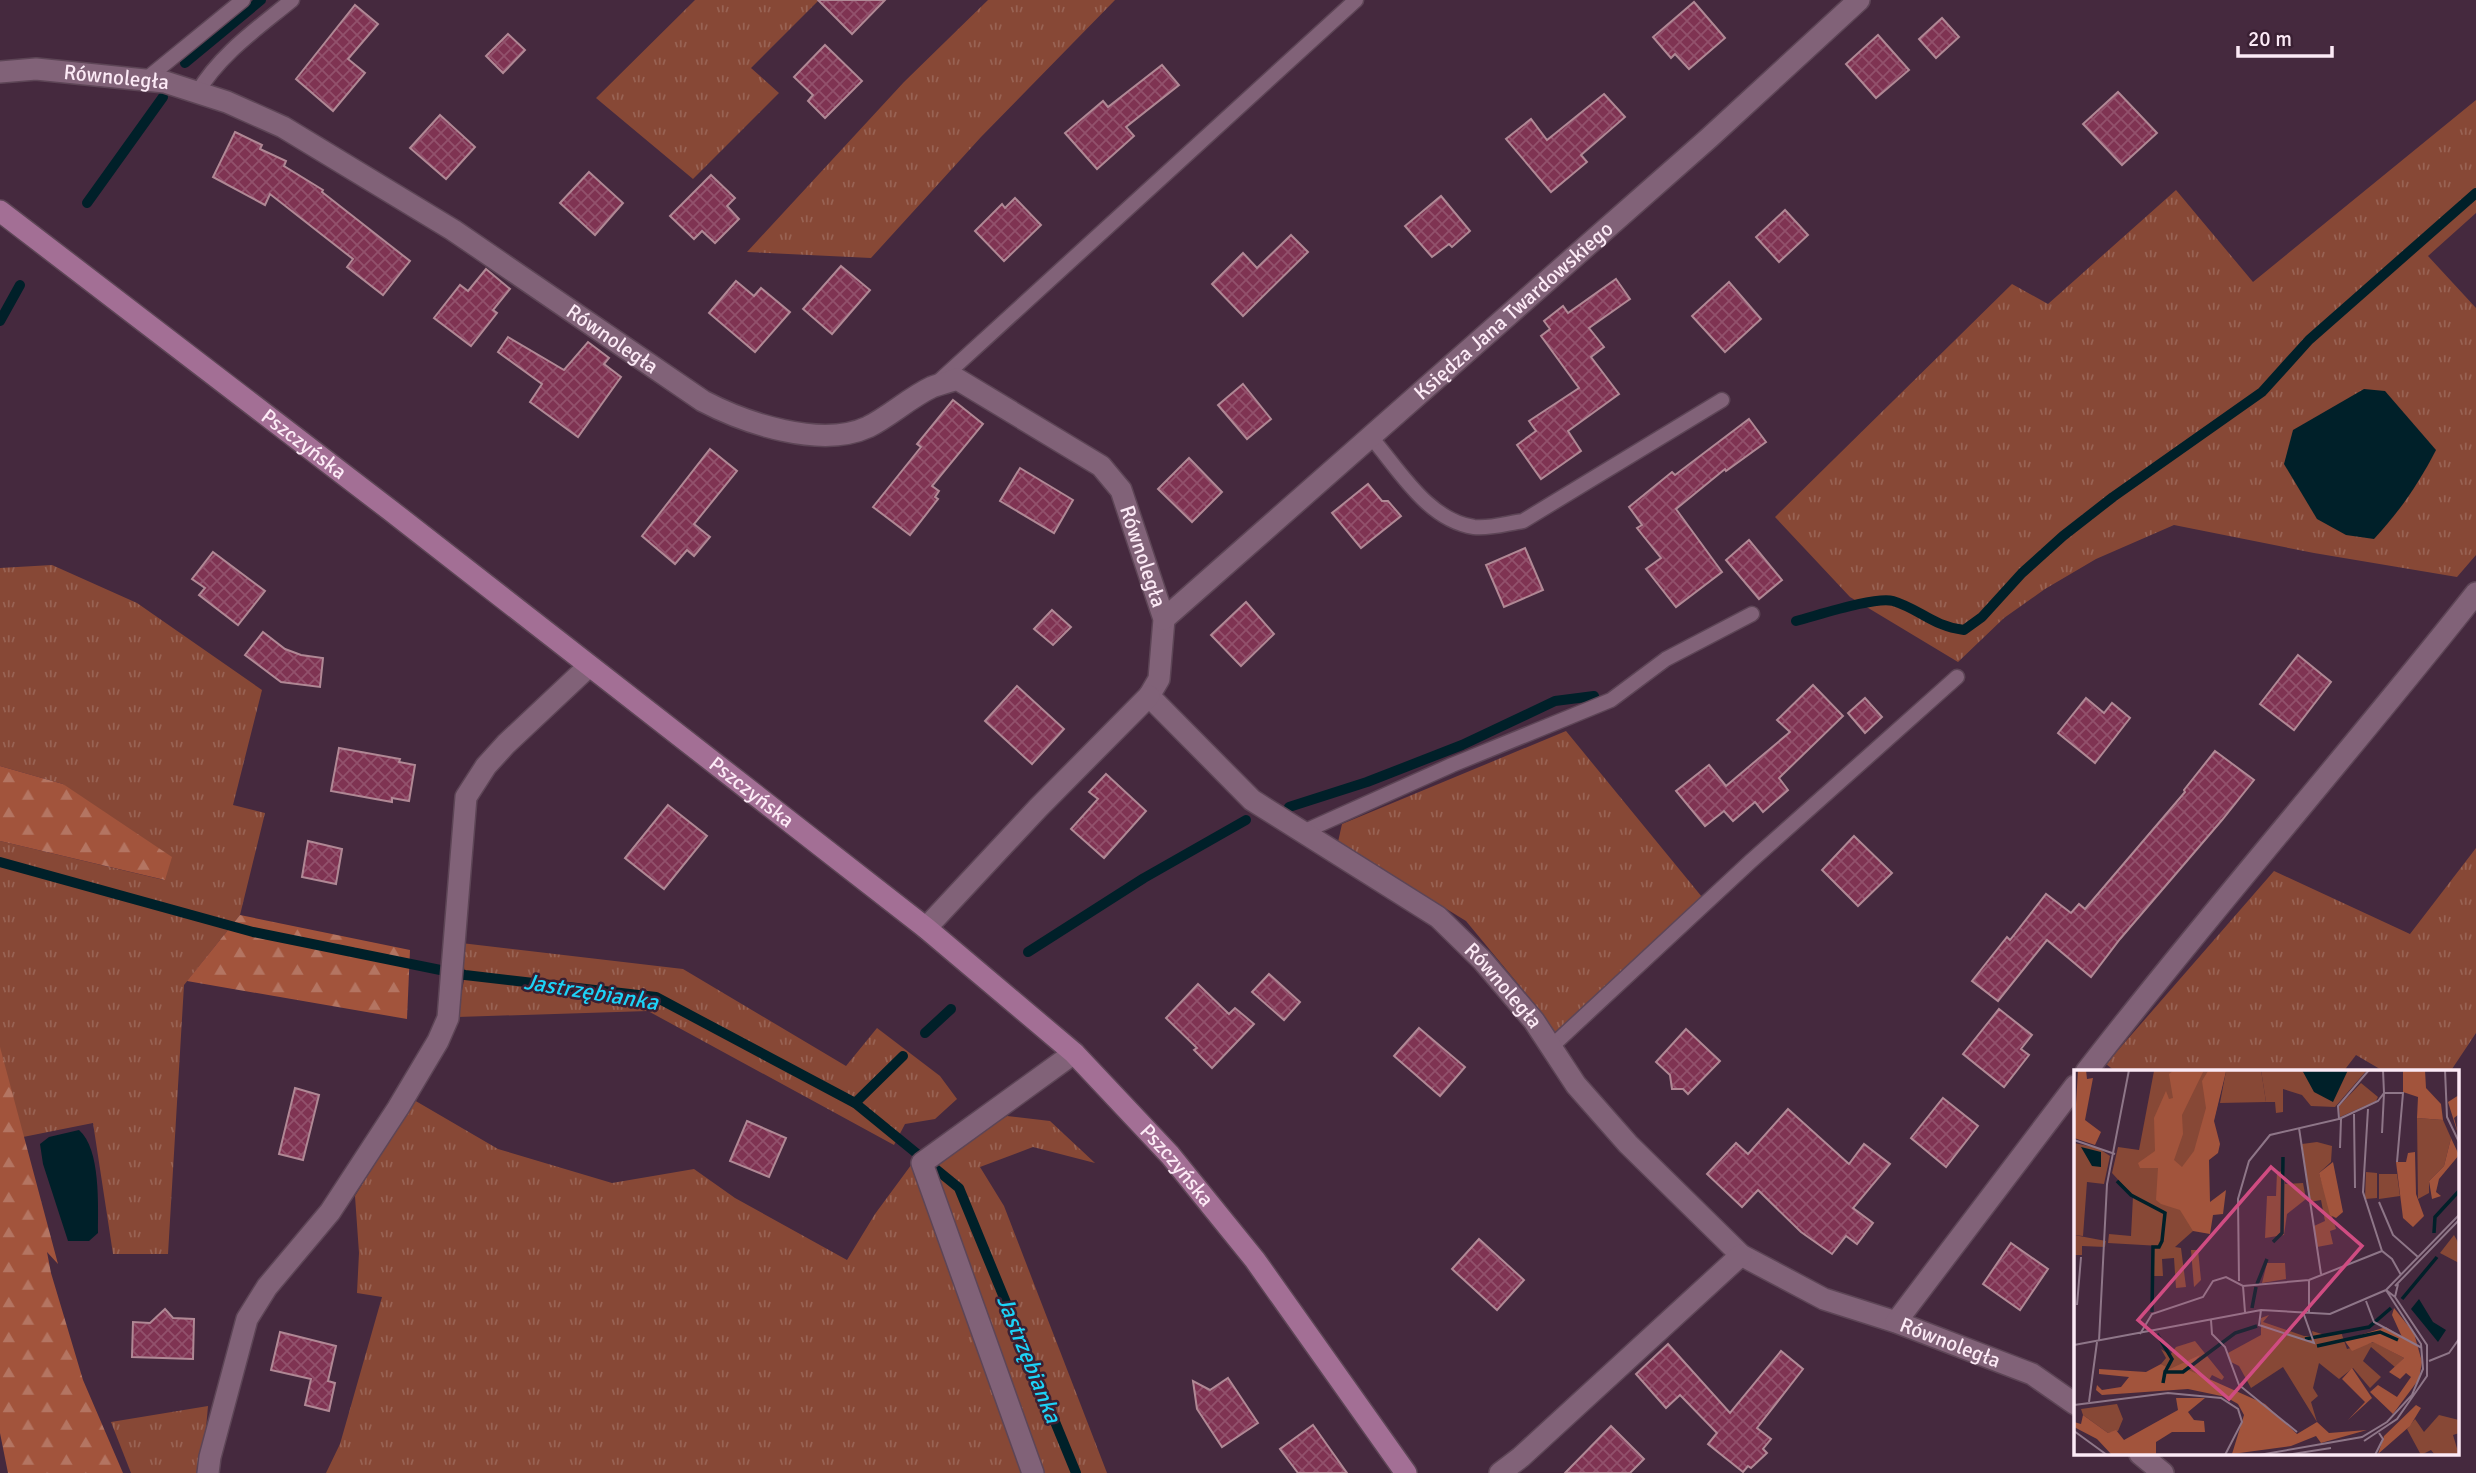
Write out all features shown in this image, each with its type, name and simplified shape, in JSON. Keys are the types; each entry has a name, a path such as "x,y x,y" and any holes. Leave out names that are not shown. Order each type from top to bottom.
{"street":[{"name":"Księdza Jana Twardowskiego","path":"1164,619 1709,138 1859,0"},
{"name":"Równoległa","path":"0,72 36,69 164,82 228,102 283,127 453,230 703,401 729,414 794,433 840,435 867,428 933,387 957,379 1101,466 1121,490 1164,619 1159,679 1149,696 1252,800 1438,917 1482,960 1534,1021 1576,1085 1628,1144 1741,1255 1824,1298 1896,1322 2032,1374 2074,1403"},
{"name":"Pszczyńska","path":"0,211 926,928 1074,1053 1170,1154 1255,1260 1398,1470"},
{"path":"2088,1070 2138,1005 2383,711 2476,593"},
{"path":"208,1473 247,1320 267,1287 330,1212 398,1108 438,1041 448,1018 466,797 486,766 506,744 589,666"},
{"path":"926,928 1038,808 1149,696"},
{"path":"1032,1473 922,1164 1074,1053"},
{"path":"1896,1322 2074,1087"},
{"path":"1500,1473 1521,1457 1741,1255"},
{"path":"2142,1456 2163,1473"}],"lane":[{"path":"145,80 243,0"},
{"path":"197,93 208,74 234,48 292,0"},
{"path":"933,387 1356,0"},
{"path":"1370,436 1428,505 1448,519 1476,527 1496,526 1523,521 1722,400"},
{"path":"1303,832 1452,765 1611,700 1666,659 1752,614"},
{"path":"1551,1047 1751,861 1957,677"}],"green space":[{"path":"695,0 819,0 751,68 779,93 693,179 596,98"},
{"path":"988,0 1115,0 981,137 871,258 747,252 904,82"},
{"path":"2476,100 2476,213 2428,256 2476,308 2476,555 2457,577 2314,553 2174,525 2096,559 2045,589 2004,618 1958,662 1850,597 1775,517 2012,284 2048,304 2176,190 2253,282"},
{"path":"52,565 137,603 262,690 233,805 265,813 240,915 184,985 168,1254 113,1254 93,1123 13,1139 0,1074 0,841 164,880 63,784 0,766 0,568"},
{"path":"1566,731 1702,897 1559,1039 1538,1008 1466,921 1338,842 1342,824"},
{"path":"0,766 63,784 172,857 165,880 0,841"},
{"path":"2476,848 2476,1033 2451,1070 2382,1070 2356,1055 2345,1070 2114,1070 2106,1064 2274,871 2410,934"},
{"path":"240,915 410,950 407,1019 187,981"},
{"path":"461,943 683,969 846,1066 877,1028 940,1076 957,1099 935,1119 905,1124 894,1145 648,1011 457,1017 465,975"},
{"path":"0,1047 58,1264 47,1252 51,1273 83,1380 123,1473 8,1473 0,1433"},
{"path":"414,1100 498,1149 612,1183 694,1169 735,1198 847,1260 875,1214 917,1157 937,1168 947,1154 1007,1116 1050,1121 1095,1163 1033,1147 980,1167 1004,1206 1107,1473 326,1473 340,1444 382,1297 357,1293 359,1253 355,1196"},
{"path":"208,1406 202,1473 131,1473 111,1422"}],"water":[{"path":"2364,389 2385,391 2436,450 2408,496 2374,539 2346,535 2317,519 2284,464 2293,430"},
{"path":"79,1130 86,1139 95,1164 98,1233 89,1241 68,1241 43,1164 40,1144 49,1137"}],"building":[{"path":"818,0 885,0 852,34"},
{"path":"1694,2 1725,38 1689,69 1675,54 1671,58 1653,37"},
{"path":"355,5 378,24 348,59 365,73 333,111 296,79"},
{"path":"1942,18 1959,37 1936,58 1919,39"},
{"path":"508,34 525,50 503,73 486,56"},
{"path":"1878,35 1909,70 1876,98 1846,64"},
{"path":"825,45 862,81 825,118 808,101 813,95 794,77"},
{"path":"1162,65 1179,85 1126,127 1134,136 1097,169 1065,133 1103,101 1108,107"},
{"path":"2118,92 2157,133 2122,165 2083,124"},
{"path":"1604,94 1625,117 1581,155 1587,162 1551,192 1506,139 1531,119 1547,140"},
{"path":"440,115 475,147 446,179 410,148"},
{"path":"235,132 262,145 260,149 286,161 284,166 323,190 322,192 410,261 383,295 347,267 353,259 270,194 265,205 213,177"},
{"path":"589,172 623,203 595,235 560,203"},
{"path":"711,175 735,198 727,206 739,219 715,243 702,231 694,239 670,216"},
{"path":"1441,196 1470,231 1452,247 1449,244 1432,257 1405,226"},
{"path":"1015,198 1041,225 1004,261 975,231 1002,204 1005,208"},
{"path":"1785,210 1808,235 1779,262 1756,237"},
{"path":"1291,235 1308,252 1243,316 1212,284 1243,253 1257,268"},
{"path":"841,266 870,290 832,334 803,309"},
{"path":"486,269 510,289 493,310 497,313 471,346 434,318 460,285 468,291"},
{"path":"1616,279 1630,299 1589,328 1604,347 1591,357 1619,394 1568,431 1581,451 1541,479 1517,445 1536,431 1529,421 1579,388 1541,336 1550,329 1544,321 1563,306 1568,313"},
{"path":"736,281 754,296 761,288 790,312 755,352 709,313"},
{"path":"1729,282 1761,319 1725,352 1692,316"},
{"path":"508,337 564,370 588,342 609,358 604,364 621,377 578,437 530,402 542,384 498,352"},
{"path":"1243,384 1271,419 1247,439 1218,405"},
{"path":"953,400 983,424 932,486 939,491 935,497 938,499 910,535 873,507 921,447 917,444"},
{"path":"1749,419 1766,442 1726,471 1725,469 1676,509 1722,572 1676,607 1646,569 1661,558 1637,528 1642,525 1629,507 1672,472 1675,475"},
{"path":"710,449 737,471 694,524 710,537 694,556 687,550 675,564 642,536"},
{"path":"1189,458 1222,492 1192,522 1158,489"},
{"path":"1020,468 1073,500 1054,533 1000,501"},
{"path":"1368,484 1382,501 1388,501 1401,516 1361,548 1332,513"},
{"path":"1749,540 1782,580 1759,599 1726,560"},
{"path":"1525,548 1543,590 1504,607 1486,565"},
{"path":"213,552 265,591 238,625 199,595 205,588 192,579"},
{"path":"1246,602 1274,634 1241,666 1211,635"},
{"path":"1052,610 1071,627 1053,645 1034,629"},
{"path":"263,632 285,649 301,655 323,658 320,687 281,682 245,655"},
{"path":"2298,655 2331,682 2294,730 2260,704"},
{"path":"1813,685 1843,716 1779,778 1788,790 1763,812 1755,802 1733,821 1724,811 1705,826 1676,791 1709,765 1726,786 1790,732 1777,720"},
{"path":"1017,686 1064,729 1032,764 985,721"},
{"path":"1865,698 1882,717 1865,733 1848,713"},
{"path":"2086,698 2104,713 2112,703 2130,718 2095,763 2058,733"},
{"path":"339,748 400,759 399,762 415,765 409,801 392,798 392,802 331,791"},
{"path":"2215,751 2254,780 2091,977 2047,940 1998,1001 1972,981 2007,937 2010,940 2046,894 2071,913 2079,904 2085,909 2185,792"},
{"path":"1106,774 1146,811 1104,858 1071,829 1098,799 1089,792"},
{"path":"668,805 707,836 664,889 625,858"},
{"path":"1854,836 1892,873 1858,906 1822,870"},
{"path":"308,841 342,849 336,884 302,877"},
{"path":"1269,974 1300,1002 1284,1020 1252,992"},
{"path":"1198,984 1229,1014 1235,1008 1254,1024 1212,1068 1194,1050 1197,1048 1166,1018"},
{"path":"1999,1009 2032,1035 2021,1049 2029,1055 2004,1087 1963,1054"},
{"path":"1419,1028 1465,1067 1440,1096 1394,1056"},
{"path":"1686,1029 1720,1061 1688,1094 1683,1089 1672,1089 1670,1075 1656,1062"},
{"path":"295,1088 319,1095 303,1160 279,1154"},
{"path":"1943,1098 1978,1126 1946,1167 1911,1138"},
{"path":"1788,1109 1849,1164 1864,1144 1890,1164 1853,1208 1873,1223 1857,1244 1846,1236 1832,1254 1801,1232 1758,1190 1742,1207 1707,1174 1736,1143 1748,1154"},
{"path":"747,1121 786,1138 769,1177 730,1161"},
{"path":"1479,1239 1524,1280 1497,1310 1452,1269"},
{"path":"2011,1243 2048,1269 2020,1310 1983,1284"},
{"path":"165,1309 173,1318 194,1319 193,1359 132,1357 133,1322 150,1323"},
{"path":"280,1332 336,1346 328,1381 335,1383 329,1411 305,1405 311,1379 271,1370"},
{"path":"1668,1344 1730,1413 1781,1351 1803,1369 1757,1428 1771,1439 1763,1449 1767,1453 1751,1468 1748,1466 1743,1472 1708,1444 1717,1433 1680,1395 1666,1408 1636,1374"},
{"path":"1228,1378 1258,1423 1222,1447 1197,1409 1193,1381 1210,1390"},
{"path":"1313,1425 1347,1473 1298,1473 1280,1449"},
{"path":"1611,1426 1644,1459 1630,1473 1565,1473"}],"waterway":[{"path":"185,63 261,0"},
{"path":"87,203 163,97"},
{"path":"1796,621 1885,600 1902,604 1943,625 1964,630 1982,617 2022,573 2063,536 2113,497 2262,392 2309,340 2476,193"},
{"path":"0,321 20,285"},
{"path":"1289,807 1367,782 1462,745 1555,701 1594,696"},
{"path":"1028,952 1144,878 1246,820"},
{"name":"Jastrzębianka","path":"0,862 253,932 465,975 656,997 855,1103 959,1188 1076,1473"},
{"path":"925,1033 951,1009"},
{"path":"855,1103 903,1056"}]}
